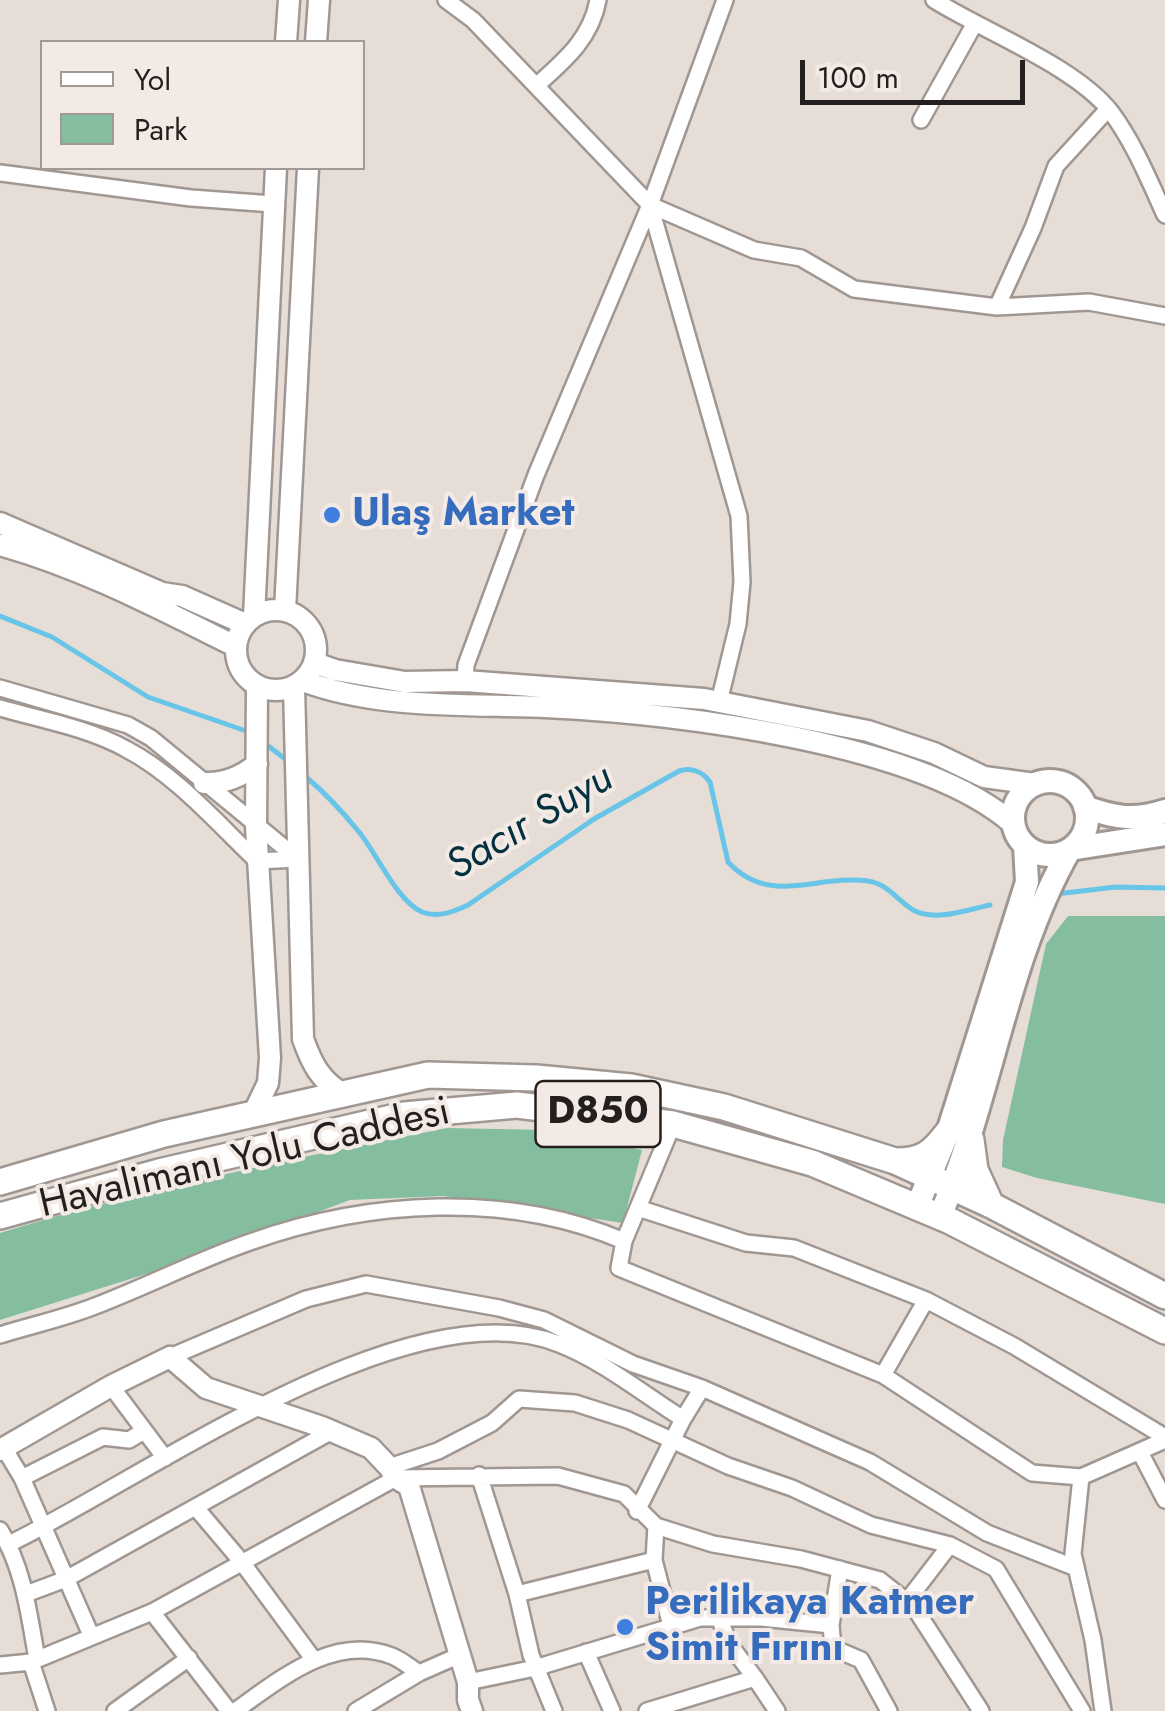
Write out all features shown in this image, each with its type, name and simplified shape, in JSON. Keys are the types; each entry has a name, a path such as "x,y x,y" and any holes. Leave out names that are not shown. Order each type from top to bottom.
{"highway":[{"name":"Havalimanı Yolu Caddesi","path":"0,1182 164,1134 428,1075 536,1078 630,1087 724,1107 895,1161 990,1205 1165,1296"},
{"name":"Havalimanı Yolu Caddesi","path":"0,1216 159,1172 404,1115 516,1105 673,1124 812,1163 928,1212 1165,1331"},
{"path":"895,1161 913,1161 930,1155 959,1136 990,1205"}],"main road":[{"path":"959,1136 1026,882 1025,846 1013,824 1017,800 1036,784 1060,782 1071,787 1085,806 1107,815 1142,819 1165,811"},
{"path":"928,1212 959,1136 1036,913 1070,849 1085,830 1085,806"},
{"path":"1025,846 1047,855 1165,834"}],"street":[{"path":"286,40 289,0"},
{"path":"316,40 319,0"},
{"path":"446,0 473,20 650,205 754,250 801,258 854,289 996,307 1089,302 1165,316"},
{"path":"536,86 574,52 594,21 598,0"},
{"path":"465,681 466,665 536,475 650,205 725,0"},
{"path":"934,0 1054,66 1108,109 1132,145 1165,216"},
{"path":"921,120 975,23"},
{"path":"996,307 1033,228 1056,166 1108,109"},
{"path":"276,170 250,620 235,646 240,670 257,686 282,690 304,677 335,670 404,682 465,681 719,702 868,731 934,752 984,777 1036,784"},
{"path":"286,610 308,170"},
{"path":"0,172 190,198 273,204"},
{"path":"650,205 739,516 738,624 719,702"},
{"path":"0,523 162,592 250,620 270,610 286,610 308,624 316,649 304,677 295,738 303,1038 311,1063 324,1083 343,1094"},
{"path":"0,545 120,589 235,646"},
{"path":"304,677 327,690 425,704 656,717 850,750 942,781 984,800 1013,824"},
{"path":"253,1114 268,1083 270,1058 257,861 257,686"},
{"path":"0,688 128,725 151,738 298,859"},
{"path":"0,708 95,735 129,750 173,783 257,861 298,859"},
{"path":"204,783 220,784 257,764"},
{"path":"673,1124 624,1241 619,1268 883,1375 1032,1474 1082,1476 1165,1439"},
{"path":"0,1334 92,1308 252,1241 346,1217 457,1204 586,1224 624,1241"},
{"path":"638,1208 746,1243 794,1248 926,1300 1014,1346 1165,1439"},
{"path":"91,1635 22,1478 2,1449 170,1357 306,1299 366,1284 544,1320 633,1364 702,1388 870,1462 987,1533 1076,1568"},
{"path":"883,1375 926,1300"},
{"path":"498,1333 499,1308"},
{"path":"47,1711 34,1660 26,1594 4,1537 42,1528 257,1405 377,1358 449,1335 498,1333 558,1343 682,1419"},
{"path":"170,1357 206,1388 371,1448 409,1486 468,1682 472,1711"},
{"path":"111,1386 165,1458"},
{"path":"637,1511 682,1419 702,1388"},
{"path":"0,1665 34,1660 152,1612 392,1473 492,1423 519,1399 575,1403 792,1488 871,1525 950,1545 996,1569 1082,1711"},
{"path":"22,1478 104,1437 128,1440 144,1431"},
{"path":"26,1594 66,1579 332,1431"},
{"path":"1140,1452 1165,1500"},
{"path":"392,1473 558,1476 624,1494 656,1526 714,1544 801,1558 880,1580 914,1608 982,1711"},
{"path":"479,1474 517,1594 535,1668 554,1711"},
{"path":"1082,1476 1073,1554 1103,1711"},
{"path":"197,1509 314,1660"},
{"path":"656,1526 654,1560 671,1626"},
{"path":"907,1602 950,1545"},
{"path":"517,1594 654,1560"},
{"path":"840,1569 831,1625 833,1648 862,1660 889,1711"},
{"path":"152,1612 238,1710 303,1662 358,1651 391,1656 420,1673"},
{"path":"468,1682 535,1668 700,1618 761,1618 831,1625"},
{"path":"720,1618 730,1646 777,1711"},
{"path":"586,1652 612,1711"},
{"path":"356,1711 420,1673 460,1656"},
{"path":"115,1711 189,1658"},
{"path":"647,1711 755,1678"}],"green space":[{"path":"1068,916 1165,916 1165,1204 1002,1167 1003,1140 1046,944"},
{"path":"447,1128 549,1130 642,1150 623,1223 443,1196 350,1200 184,1262 0,1320 0,1233 166,1188"}],"waterway":[{"name":"Sacır Suyu","path":"0,616 52,637 148,697 249,732"},
{"name":"Sacır Suyu","path":"262,741 289,762"},
{"name":"Sacır Suyu","path":"305,776 359,832 404,898 428,914 468,905 594,819 679,771 688,770 701,773 710,782 728,862 760,883 794,886 868,881 887,889 913,910 931,915 990,905"},
{"name":"Sacır Suyu","path":"1056,894 1116,887 1165,888"}],"place":[{"name":"Ulaş Market","path":"332,515"},
{"name":"Perilikaya Katmer Simit Fırını","path":"625,1627"}]}
